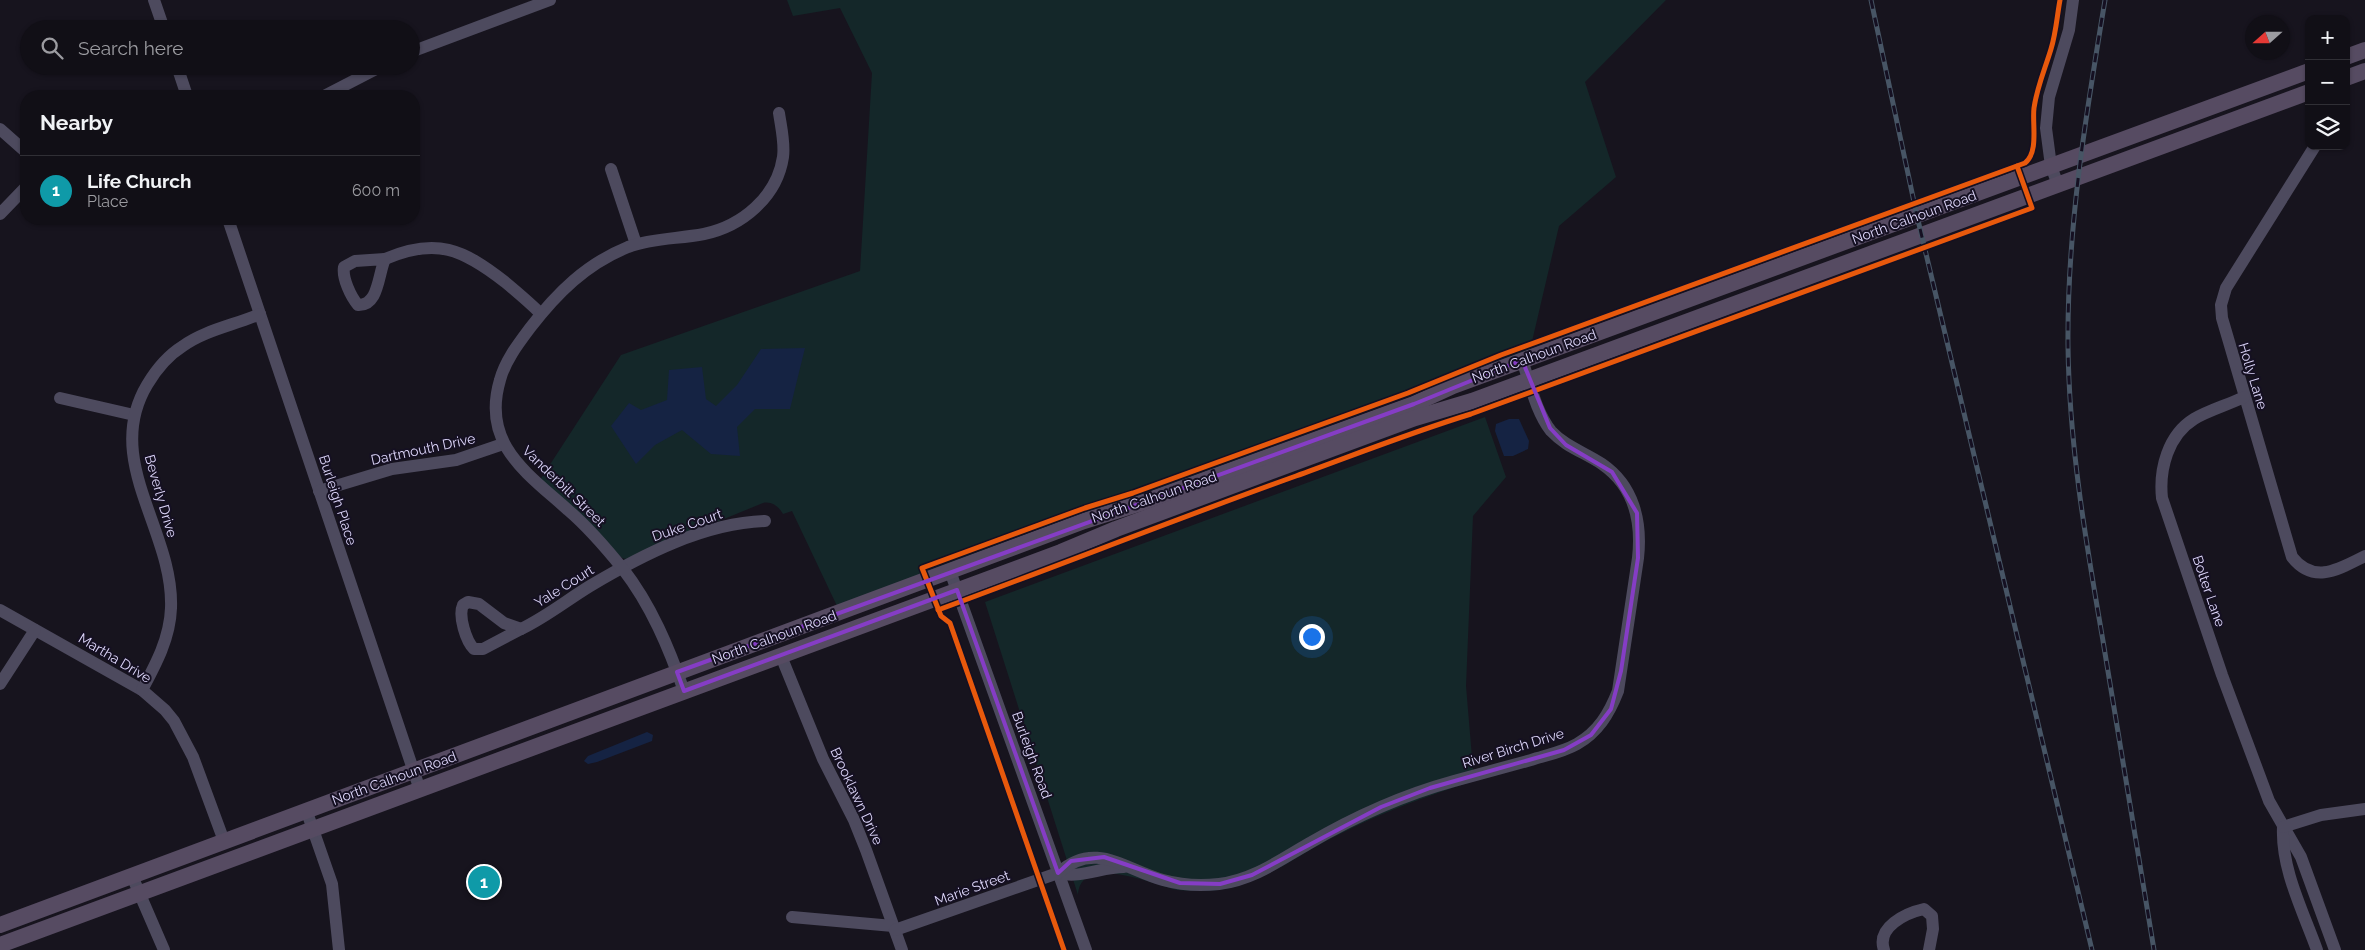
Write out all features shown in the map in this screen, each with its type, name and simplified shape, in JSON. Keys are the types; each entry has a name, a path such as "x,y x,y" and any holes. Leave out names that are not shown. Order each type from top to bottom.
{"main road":[{"path":"2350,56 2365,50"},
{"path":"2350,77 2365,71"},
{"name":"North Calhoun Road","path":"0,925 950,571 1414,404 1453,386 1522,360 2305,75"},
{"name":"North Calhoun Road","path":"0,944 139,894 311,823 420,790 1415,418 1472,401 2305,93"}],"street":[{"path":"154,0 161,20"},
{"path":"420,49 550,0"},
{"path":"2058,185 2052,166 2046,128 2049,97 2069,30 2072,0"},
{"path":"180,75 185,90"},
{"path":"336,90 365,75"},
{"name":"Vanderbilt Street","path":"684,691 678,672 657,625 622,568 569,511 518,466 503,444 497,418 499,381 504,367 540,313 578,276 613,254 636,244 724,228 736,222 756,207 765,198 778,174 783,157 779,113"},
{"path":"0,128 20,146"},
{"name":"Holly Lane","path":"2312,150 2226,288 2221,304 2222,318 2292,557 2304,569 2322,573 2341,568 2363,557"},
{"path":"612,169 636,244"},
{"path":"0,214 20,193"},
{"name":"Burleigh Place","path":"230,225 420,790"},
{"path":"385,259 410,249 424,247 438,248 465,255 490,271 540,313"},
{"name":"Beverly Drive","path":"142,690 163,647 170,617 171,597 165,561 134,462 132,423 134,415 143,392 156,370 168,357 199,337 260,314"},
{"name":"River Birch Drive","path":"1058,873 1071,861 1104,858 1116,860 1126,866 1163,880 1203,885 1231,882 1269,867 1309,843 1382,807 1444,784 1564,750 1591,734 1603,722 1618,692 1638,558 1640,537 1637,513 1629,494 1612,472 1566,445 1550,428 1542,414 1522,360"},
{"name":"Bolter Lane","path":"2244,397 2194,419 2182,428 2173,440 2166,457 2161,487 2167,517 2224,682 2269,801 2301,858 2335,950"},
{"path":"60,398 134,415"},
{"name":"Dartmouth Drive","path":"319,492 384,471 456,460 503,444"},
{"name":"Duke Court","path":"622,568 690,538 748,521 765,521"},
{"name":"Yale Court","path":"521,629 504,623 473,602 463,605 461,610 468,640 474,649 483,649 521,629 622,568"},
{"name":"Burleigh Road","path":"950,571 1086,950"},
{"name":"Martha Drive","path":"0,610 142,690 174,721 186,743 224,841"},
{"path":"0,684 35,630"},
{"name":"Brooklawn Drive","path":"781,656 823,759 857,827 902,950"},
{"path":"2283,827 2320,815 2365,809"},
{"path":"311,823 332,884 339,950"},
{"name":"Bolter Lane","path":"2283,827 2282,843 2286,860 2317,950"},
{"name":"Marie Street","path":"792,918 894,928 1058,873"},
{"path":"132,876 164,950"},
{"path":"1884,950 1882,944 1885,932 1896,920 1910,912 1924,909 1932,916 1934,929 1929,950"}],"highlighted area":[{"path":"1522,360 1550,428 1566,445 1612,472 1637,513 1638,558 1621,671 1611,709 1591,735 1564,750 1430,788 1381,807 1252,875 1220,884 1180,883 1104,857 1071,861 1058,873 957,590 684,691 677,672 1414,404"}],"green space":[{"path":"787,0 1666,0 1585,82 1616,177 1559,226 1530,350 1142,497 837,606 792,511 783,514 775,505 763,503 626,559 622,558 540,480 621,355 860,271 872,73 840,8 793,16"},
{"path":"1485,417 1506,477 1473,516 1466,686 1474,781 1386,812 1320,844 1274,871 1243,885 1208,891 1177,890 1120,874 1104,873 1091,875 1082,882 1078,895 985,602"}],"water":[{"path":"805,348 790,409 755,409 737,427 740,456 711,454 682,430 655,445 636,464 611,426 629,403 641,410 667,400 669,370 702,367 706,399 716,406 737,385 761,349"},
{"path":"1509,419 1519,419 1529,441 1528,449 1513,456 1504,456 1495,431 1496,424"},
{"path":"647,732 653,735 652,741 597,762 588,764 584,761 588,756"}],"railway":[{"path":"1871,0 1917,216 2092,950"},
{"path":"2105,0 2091,86 2074,214 2069,301 2069,382 2075,456 2085,530 2154,950"}],"cycle path":[{"path":"1064,950 950,623 941,616 922,568 1408,393 1501,355 2025,163 2032,152 2035,100 2053,43 2060,0"},
{"path":"938,610 1251,492 1471,414 2032,208 2017,166"}],"place":[{"name":"Life Church","path":"484,882"}]}
